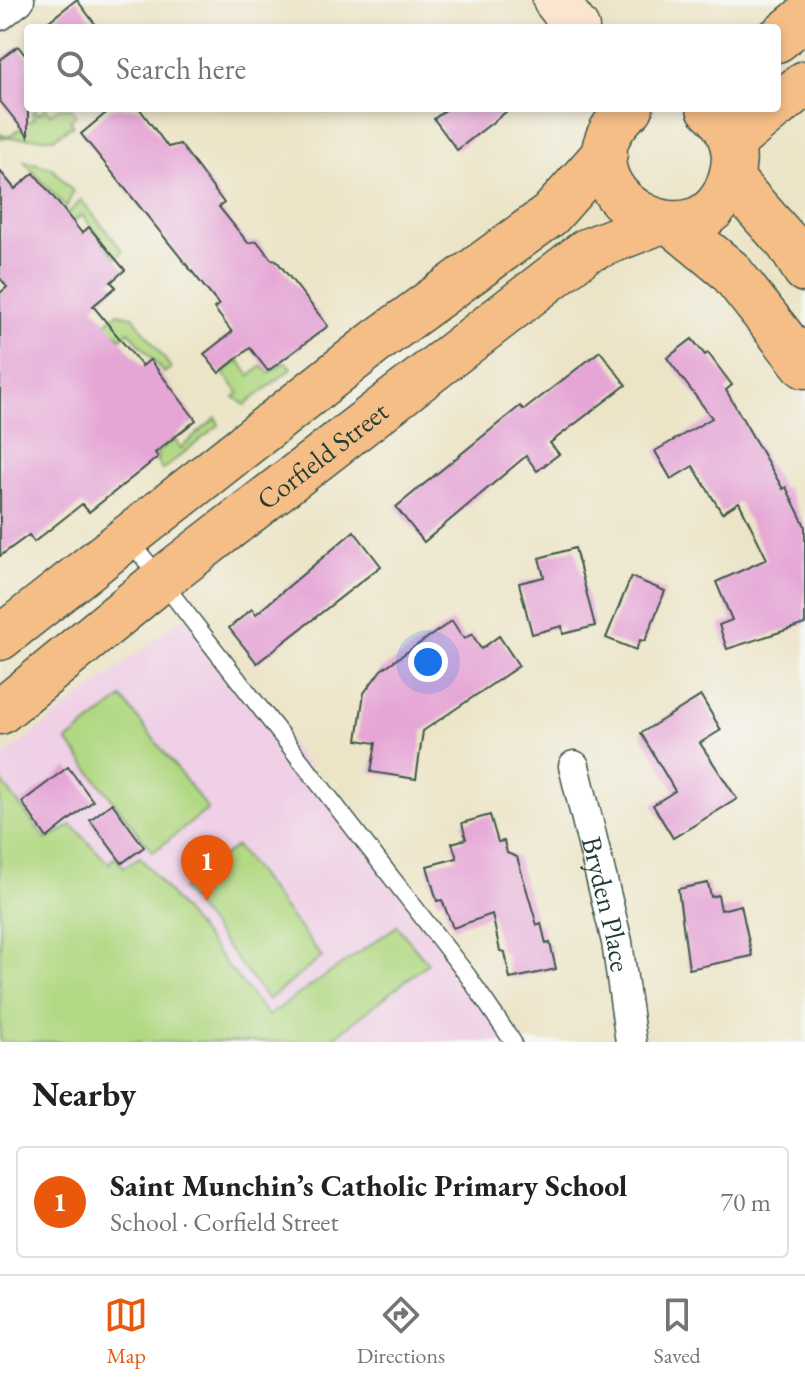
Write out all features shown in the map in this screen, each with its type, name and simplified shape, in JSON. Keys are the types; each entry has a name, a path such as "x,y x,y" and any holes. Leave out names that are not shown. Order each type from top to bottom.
{"main road":[{"path":"555,0 574,24"},
{"path":"781,37 805,17"},
{"path":"781,103 805,83"},
{"path":"769,112 724,143 805,270"},
{"path":"614,124 606,171 624,205 665,223 730,271 805,366"},
{"name":"Corfield Street","path":"0,638 377,341 550,215 614,124"},
{"name":"Corfield Street","path":"0,712 161,580 586,251 665,223 692,220 709,210 722,197 724,143"}],"street":[{"path":"0,15 19,0"},
{"name":"Bryden Place","path":"574,766 617,942 631,1042"}],"lane":[{"path":"128,537 468,976 513,1042"}],"shaded area":[{"path":"188,614 526,1042 0,1042 0,759"}],"green space":[{"path":"33,112 74,112 76,115 70,121 73,125 54,138 0,138 0,134 8,137 34,118"},
{"path":"24,161 52,168 73,192 66,208"},
{"path":"81,200 123,251 116,258 82,215 62,230 57,225"},
{"path":"118,313 133,316 171,368 164,373 129,331 121,338 117,334 65,353"},
{"path":"239,360 250,376 262,366 269,373 285,362 292,368 245,405 234,397 239,393 223,373"},
{"path":"216,418 219,425 162,470 156,461 159,458 156,453 174,439 181,448"},
{"path":"122,698 208,809 153,852 67,741"},
{"path":"0,779 46,840 72,825 109,864 114,857 124,867 140,857 268,1016 397,926 428,963 328,1042 0,1042"},
{"path":"236,846 322,957 268,1000 182,889"}],"building":[{"path":"76,0 95,24 45,24"},
{"path":"18,46 24,54 24,112 28,112 28,136 0,101 0,60"},
{"path":"107,112 142,112 168,147 180,144 224,203 219,207 248,243 257,241 271,259 276,260 328,326 268,371 250,348 219,373 204,354 232,332 214,308 219,305 81,134"},
{"path":"443,112 506,112 457,150 434,119"},
{"path":"0,171 15,189 34,173 82,233 89,227 125,270 111,282 116,287 93,306 142,366 150,360 196,420 155,453 158,457 89,512 82,504 34,542 29,535 0,556 0,293 7,287 0,278"},
{"path":"692,339 705,355 708,353 732,385 726,390 783,489 786,487 805,526 805,624 727,649 719,625 732,620 716,582 767,559 739,502 722,513 693,466 671,479 655,451 712,418 667,358"},
{"path":"600,351 626,385 550,443 559,454 537,471 526,456 424,542 396,507 520,406 524,410"},
{"path":"354,531 381,566 257,663 229,628 252,609 256,614"},
{"path":"575,548 595,626 563,634 562,626 532,634 519,583 544,577 539,558"},
{"path":"631,577 665,591 645,641 640,640 636,650 606,638"},
{"path":"452,621 464,639 472,634 481,649 499,636 519,666 423,731 416,779 371,772 376,743 357,740 364,693 381,670"},
{"path":"701,696 721,730 700,743 737,799 673,838 653,805 675,791 641,733"},
{"path":"68,767 93,801 47,838 22,802"},
{"path":"112,803 144,847 122,863 90,820"},
{"path":"490,815 498,842 504,841 507,853 517,857 537,925 541,923 546,944 550,943 556,969 510,979 492,914 453,928 442,900 437,901 427,866 457,858 452,843 466,839 462,823"},
{"path":"708,883 711,897 718,895 721,910 741,905 752,956 689,969 678,889"}],"place":[{"name":"Saint Munchin’s Catholic Primary School","path":"207,901"}]}
